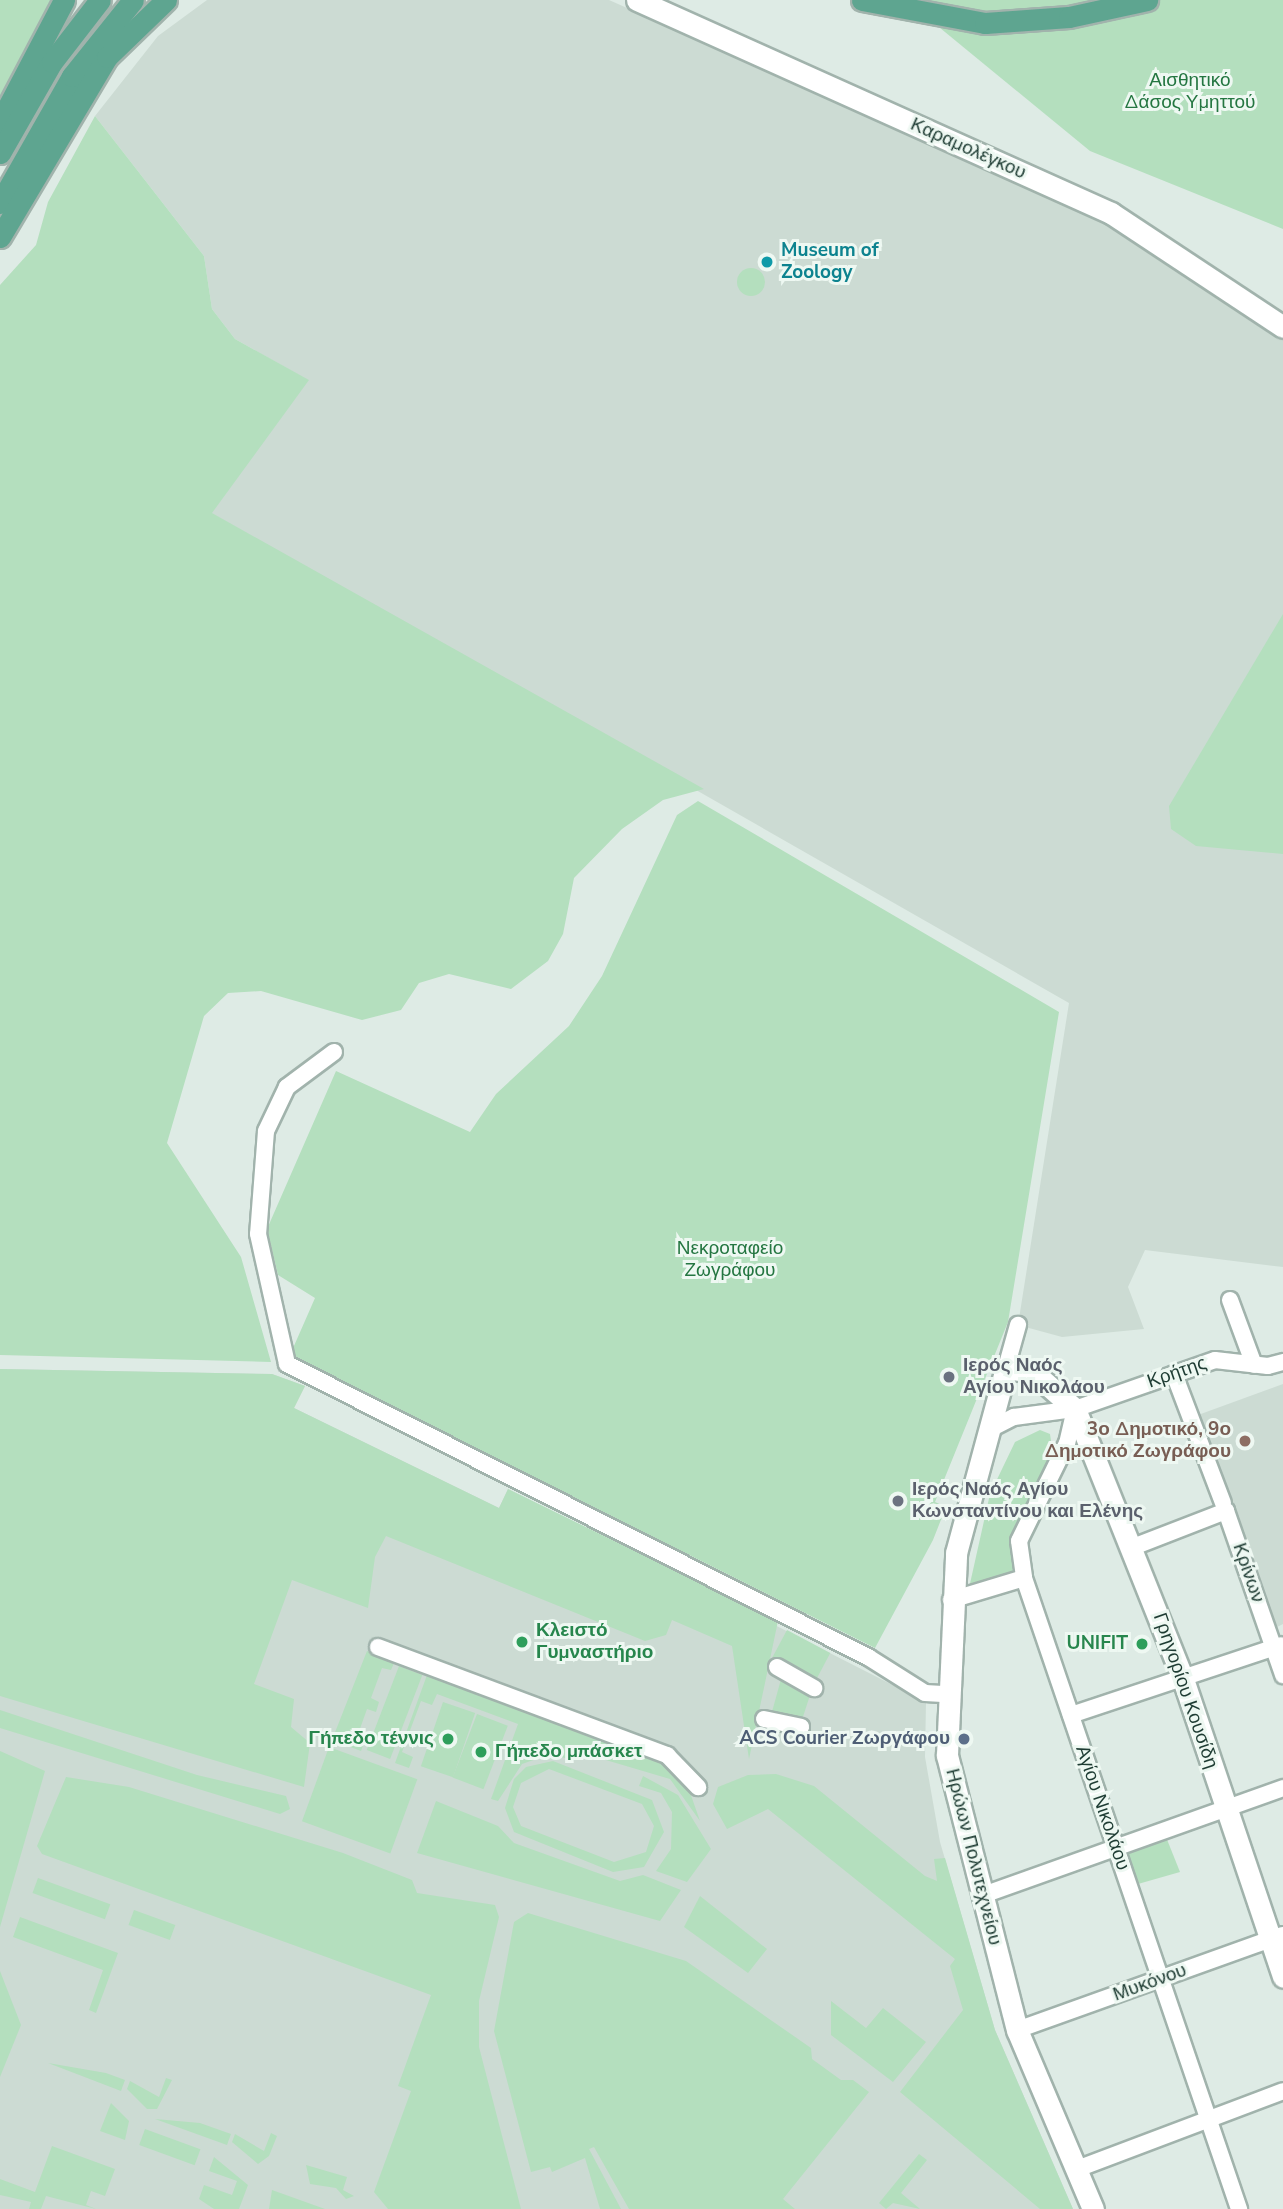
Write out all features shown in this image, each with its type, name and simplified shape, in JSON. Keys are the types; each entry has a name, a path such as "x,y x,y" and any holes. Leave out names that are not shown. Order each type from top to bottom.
{"main road":[{"path":"0,122 64,0"},
{"path":"0,153 64,43 100,0"},
{"path":"0,203 72,76 133,0"},
{"path":"0,237 107,57 166,0"},
{"path":"862,0 985,23 1069,17 1147,0"}],"street":[{"name":"Καραμολέγκου","path":"637,0 1111,213 1283,327"},
{"path":"334,1052 287,1087 266,1131 258,1234 287,1364 868,1657 925,1693 947,1694"},
{"path":"1230,1300 1254,1365"},
{"path":"1006,1368 1018,1325"},
{"name":"Κρήτης","path":"1074,1409 1215,1360 1254,1365 1283,1362"},
{"name":"Ηρώων Πολυτεχνείου","path":"1006,1368 965,1506 951,1600 947,1755 1017,2030 1093,2209"},
{"name":"Γρηγορίου Κουσίδη","path":"1006,1368 1033,1372 1074,1409 1133,1547 1183,1679 1226,1808 1277,1937 1283,1977"},
{"name":"Κρίνων","path":"1174,1374 1278,1646 1283,1675"},
{"path":"988,1430 1014,1417 1074,1409"},
{"name":"Αγίου Νικολάου","path":"1074,1409 1067,1443 1019,1541 1024,1578 1239,2209"},
{"path":"1133,1547 1225,1507"},
{"path":"951,1600 1024,1578"},
{"path":"1071,1715 1278,1646"},
{"path":"378,1647 667,1755 698,1787"},
{"path":"777,1667 814,1688"},
{"path":"764,1719 801,1727"},
{"path":"983,1895 1283,1788"},
{"name":"Μυκόνου","path":"1017,2030 1277,1937"},
{"path":"1077,2169 1283,2091"}],"shaded area":[{"path":"207,0 609,0 1154,241 1283,330 1283,1267 1145,1250 1128,1287 1144,1329 1062,1337 1018,1325 1069,1003 211,513 308,380 235,339 212,309 204,256 95,116 158,36"},
{"path":"0,1369 272,1374 305,1386 294,1408 499,1508 508,1489 926,1702 925,1757 940,1842 995,2030 1073,2209 0,2209"},
{"path":"1283,1384 1283,1624 1277,1627 1198,1415"}],"green space":[{"path":"0,0 55,0 0,99"},
{"name":"Αισθητικό Δάσος Υμηττού","path":"906,0 1283,0 1283,229 1090,151"},
{"path":"95,116 204,256 212,309 235,339 309,380 212,513 704,789 663,800 622,829 574,878 563,934 548,961 511,989 449,974 419,983 401,1010 362,1020 261,991 228,993 204,1016 167,1143 241,1257 271,1362 0,1355 0,285 36,245 48,202"},
{"path":"751,268 761,272 765,282 761,292 751,296 741,292 737,282 741,272"},
{"path":"1283,614 1283,854 1196,846 1171,829 1169,806"},
{"name":"Νεκροταφείο Ζωγράφου","path":"698,801 1059,1012 1008,1322 935,1502 946,1507 933,1540 875,1648 290,1355 315,1298 278,1275 267,1229 336,1071 470,1132 496,1094 569,1026 602,976 677,815"},
{"path":"0,1369 272,1374 305,1386 294,1408 499,1508 508,1489 778,1621 749,1759 732,1646 672,1620 666,1635 645,1641 386,1536 375,1557 368,1608 292,1580 254,1684 294,1699 291,1727 310,1743 304,1787 0,1696"},
{"path":"1040,1430 1050,1434 1053,1455 1011,1542 1014,1573 969,1588 990,1494 1015,1442"},
{"path":"787,1630 830,1653 816,1680 772,1657"},
{"path":"367,1651 655,1758 686,1781 700,1821 670,1779 572,1750 568,1759 551,1754 522,1764 498,1801 491,1799 518,1724 437,1694 432,1705 421,1701 402,1752 413,1757 409,1768 395,1763 427,1675 394,1663 391,1670 382,1668 371,1698 379,1702 376,1712 367,1709 356,1740 364,1743 361,1751 332,1740"},
{"path":"399,1666 422,1675 390,1759 367,1750"},
{"path":"783,1672 812,1689 800,1726 770,1719"},
{"name":"Γήπεδο τέννις","path":"443,1702 475,1713 453,1777 421,1766"},
{"path":"0,1710 197,1775 286,1796 290,1809 280,1814 0,1728"},
{"name":"Γήπεδο μπάσκετ","path":"477,1714 508,1726 483,1789 453,1777"},
{"path":"329,1747 417,1779 390,1853 302,1821"},
{"path":"0,1751 45,1771 0,1927"},
{"path":"553,1761 652,1800 664,1832 644,1867 613,1872 514,1832 505,1808 514,1779 526,1767","holes":["549,1769 642,1804 654,1826 646,1852 614,1862 521,1826 513,1807 521,1783"]},
{"path":"776,1774 814,1786 925,1876 937,1881 934,1859 945,1858 995,2030 1073,2209 1040,2209 900,2092 963,2010 950,1966 955,1959 768,1809 727,1829 713,1804 718,1787 748,1775"},
{"path":"643,1776 678,1795 711,1849 687,1882 656,1871 671,1849 672,1812 661,1793 639,1786"},
{"path":"66,1777 129,1787 343,1853 412,1880 417,1893 495,1905 499,1917 479,2001 479,2047 521,2209 388,2209 374,2192 411,2091 398,2086 431,1995 42,1854 37,1846"},
{"path":"436,1801 498,1826 514,1843 620,1881 643,1875 681,1890 660,1921 417,1853"},
{"path":"1164,1832 1180,1872 1131,1886 1119,1850"},
{"path":"38,1878 110,1904 105,1919 33,1893"},
{"path":"700,1896 767,1949 748,1973 684,1927"},
{"path":"134,1910 175,1925 170,1940 129,1925"},
{"path":"528,1913 686,1961 811,2048 812,2059 841,2080 853,2080 869,2092 783,2199 795,2209 629,2209 594,2147 589,2149 621,2209 600,2209 585,2158 552,2172 550,2167 531,2172 494,2031 514,1922"},
{"path":"20,1917 118,1953 96,2013 89,2010 103,1970 13,1937"},
{"path":"0,1971 21,2025 0,2077"},
{"path":"831,2001 866,2028 883,2008 926,2042 893,2082 831,2035"},
{"path":"48,2063 106,2073 125,2080 121,2091"},
{"path":"166,2078 172,2080 157,2109 147,2109 127,2089 130,2081 159,2097"},
{"path":"111,2103 129,2121 125,2140 100,2131"},
{"path":"155,2119 200,2123 231,2134 227,2145"},
{"path":"145,2129 200,2149 195,2165 139,2145"},
{"path":"271,2133 277,2136 269,2156 258,2164 232,2142 235,2134 264,2151"},
{"path":"52,2146 115,2169 105,2196 91,2191 86,2205 96,2209 46,2196 41,2209 29,2209 31,2202 0,2195 0,2179 35,2192"},
{"path":"919,2154 927,2160 901,2193 920,2209 893,2203 886,2209 879,2203"},
{"path":"214,2157 248,2185 239,2209 214,2209 199,2199 204,2185 232,2195 237,2181 209,2171"},
{"path":"306,2165 347,2177 343,2190 354,2196 346,2199 336,2188 310,2184"},
{"path":"272,2190 325,2209 269,2209"}],"place":[{"name":"Museum of Zoology","path":"767,262"},
{"name":"Ιερός Ναός Αγίου Νικολάου","path":"949,1377"},
{"name":"3ο Δημοτικό, 9ο Δημοτικό Ζωγράφου","path":"1245,1441"},
{"name":"Ιερός Ναός Αγίου Κωνσταντίνου και Ελένης","path":"898,1501"},
{"name":"Κλειστό Γυμναστήριο","path":"522,1642"},
{"name":"UNIFIT","path":"1142,1644"},
{"name":"Γήπεδο τέννις","path":"448,1739"},
{"name":"ACS Courier Ζωργάφου","path":"964,1739"},
{"name":"Γήπεδο μπάσκετ","path":"481,1752"}]}
